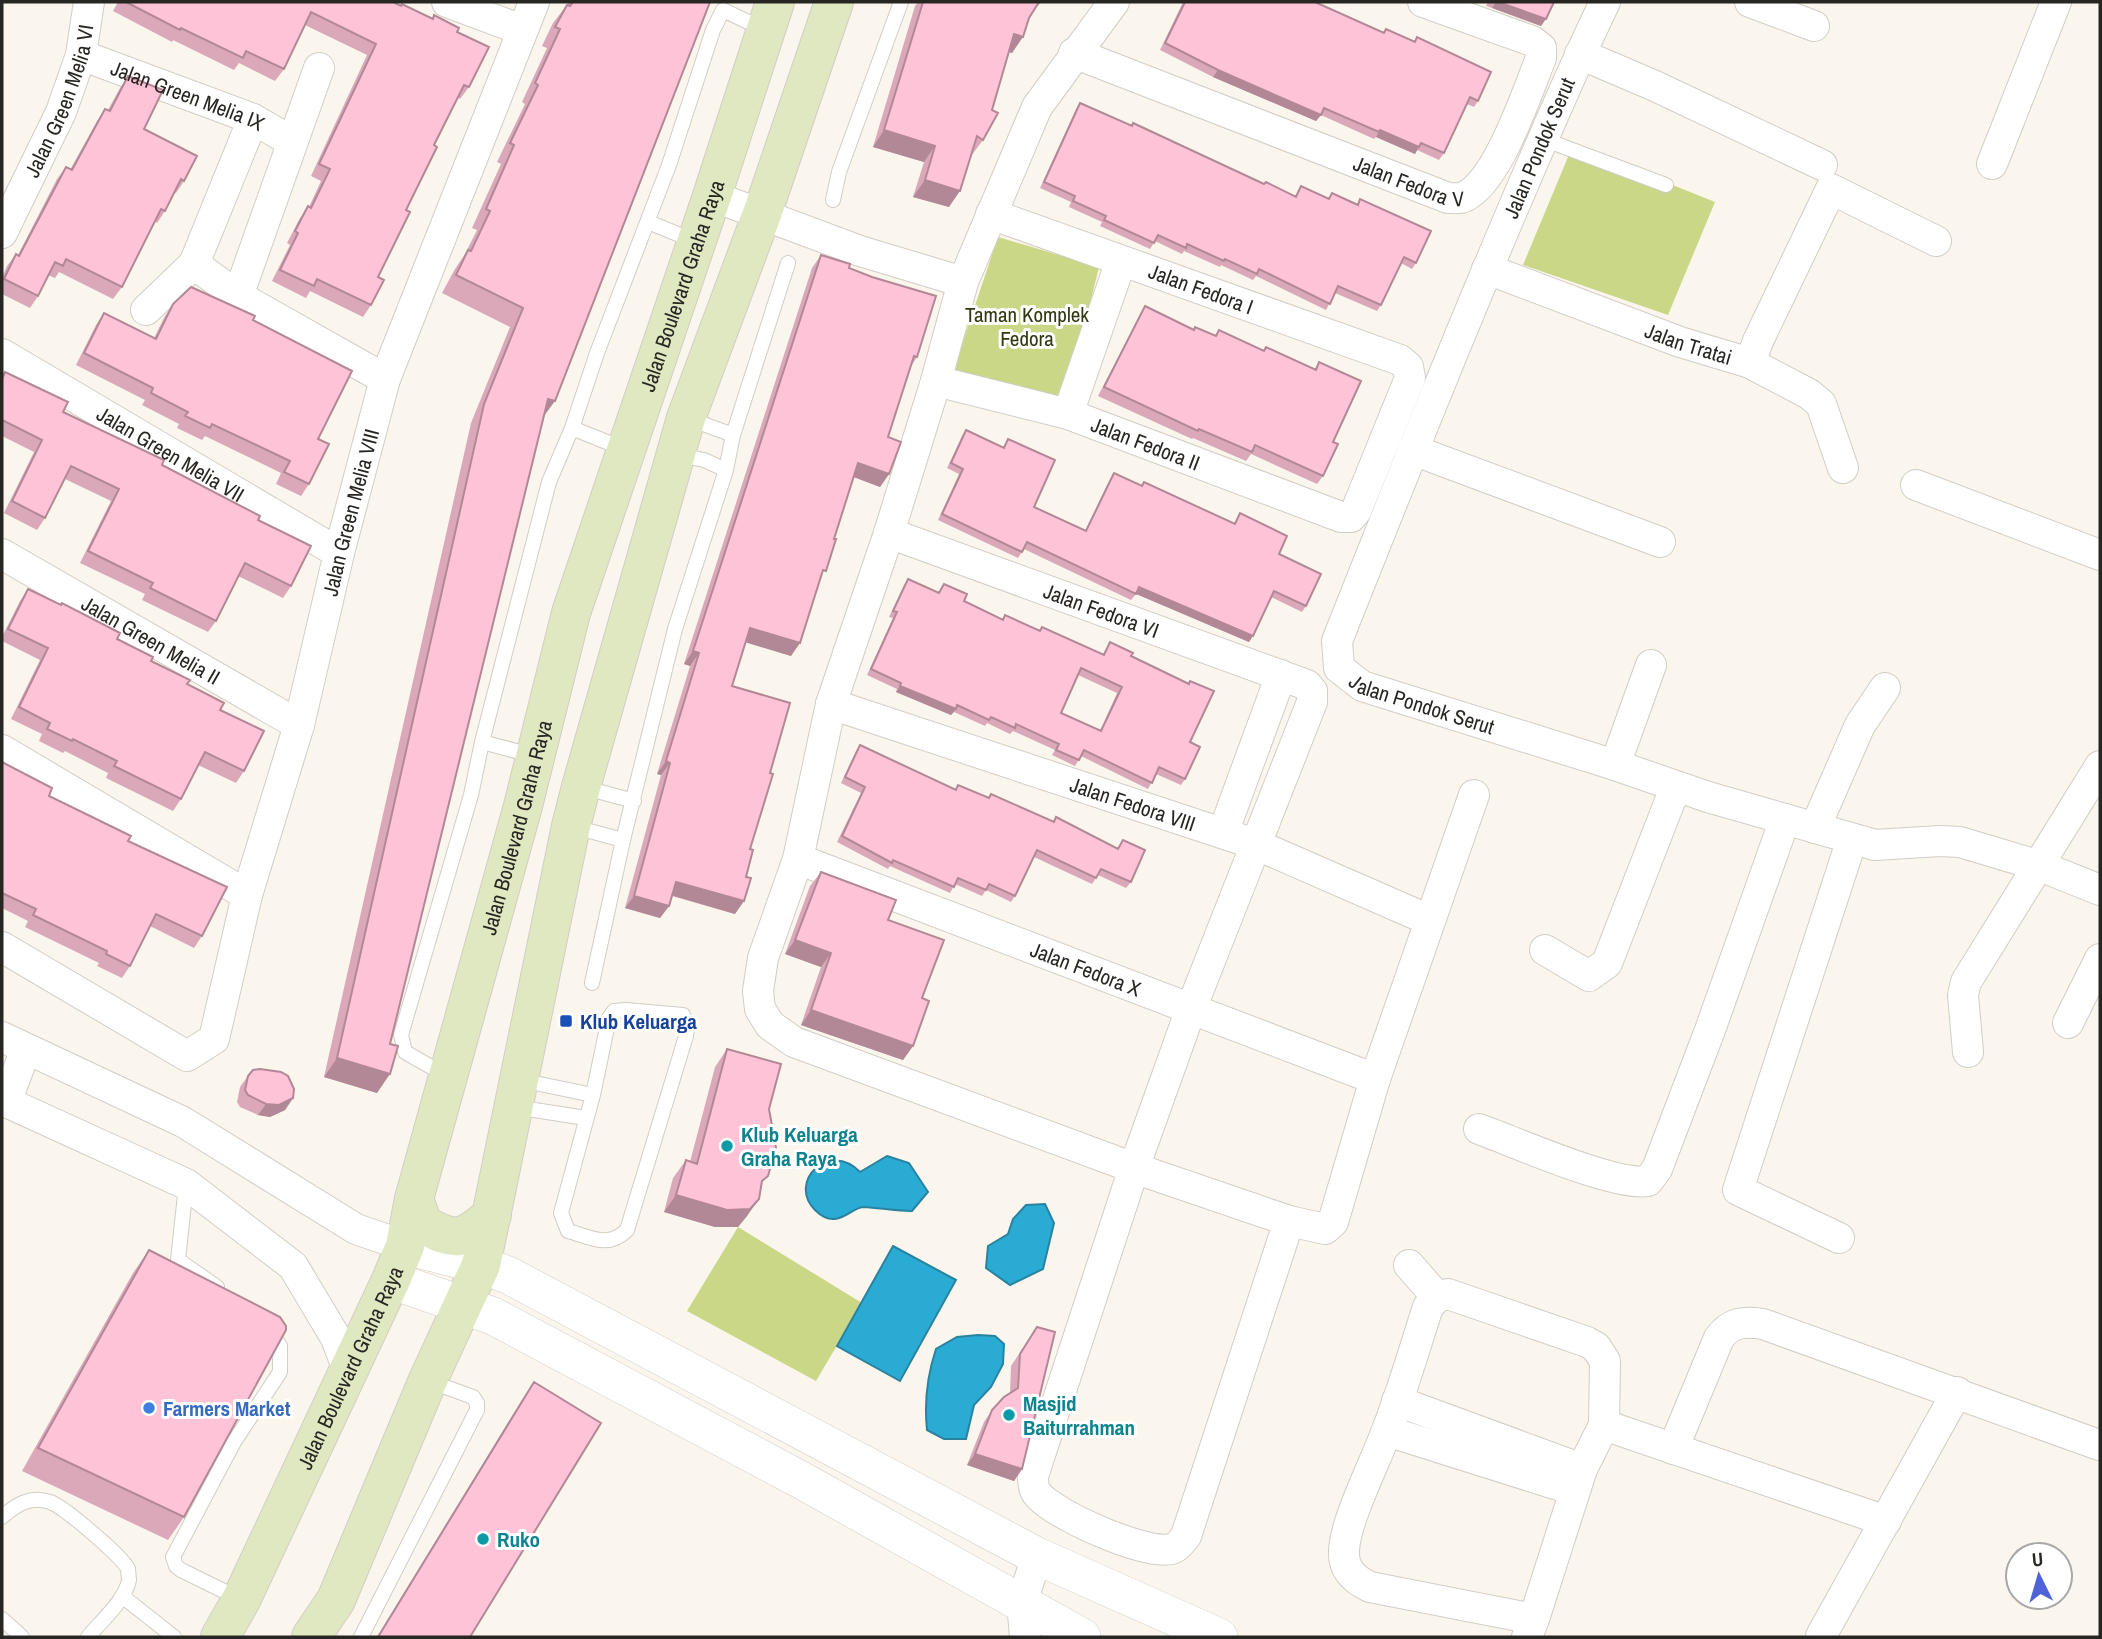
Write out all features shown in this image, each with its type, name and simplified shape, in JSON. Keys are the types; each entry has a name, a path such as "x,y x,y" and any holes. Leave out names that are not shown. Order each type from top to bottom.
{"main road":[{"path":"311,1637 336,1600 428,1380 481,1265 581,787 686,418 762,214 834,2"},
{"name":"Jalan Boulevard Graha Raya","path":"220,1637 241,1600 398,1263 571,613 770,16"},
{"path":"414,1199 423,1224 446,1237 472,1233 492,1214"}],"street":[{"name":"Jalan Green Melia VI","path":"2,233 61,112 81,55 89,2"},
{"path":"447,2 522,30"},
{"name":"Jalan Green Melia VIII","path":"2,947 187,1056 214,1040 247,895 299,725 339,553 385,379 534,2"},
{"path":"1114,2 1037,107 963,282 889,533 831,704 798,859 763,958 758,990 760,1009 770,1025 794,1042 1134,1168 1289,1221 1325,1228 1333,1222 1375,1079 1474,795"},
{"name":"Jalan Fedora V","path":"1074,53 1448,198 1463,198 1475,190 1506,148 1541,58 1541,48 1532,41 1423,2"},
{"name":"Jalan Pondok Serut","path":"1605,2 1487,269 1413,450 1337,641 1339,668 1362,686 1815,828 1875,845 1960,842 2040,866 2100,890"},
{"path":"1750,2 1814,26"},
{"path":"1992,164 2056,2"},
{"path":"1580,54 1655,86 1822,165"},
{"name":"Jalan Green Melia IX","path":"81,55 253,119 291,141"},
{"path":"238,296 319,68"},
{"path":"146,310 194,264 253,119"},
{"path":"1750,363 1831,189 1936,241"},
{"path":"712,196 860,251 963,282"},
{"name":"Jalan Fedora I","path":"991,214 1400,360 1408,367 1410,378 1356,511 1351,517"},
{"path":"1068,414 1121,261"},
{"path":"194,264 238,296 385,379"},
{"name":"Jalan Tratai","path":"1487,269 1680,342 1750,363 1809,394 1821,404 1843,468"},
{"name":"Jalan Green Melia VII","path":"2,354 339,553"},
{"name":"Jalan Fedora II","path":"936,381 1068,414 1341,517 1351,517"},
{"path":"1413,450 1660,542"},
{"path":"1916,485 2100,555"},
{"name":"Jalan Fedora VI","path":"889,533 1307,685 1312,691 1312,702 1255,844"},
{"name":"Jalan Green Melia II","path":"2,554 299,725"},
{"path":"1615,765 1651,665"},
{"path":"1223,833 1281,676"},
{"path":"1815,828 1860,725 1885,688"},
{"name":"Jalan Fedora VIII","path":"831,704 1255,844 1429,920"},
{"path":"2,750 247,895"},
{"path":"1968,1052 1964,995 1966,982 2100,766"},
{"path":"1545,950 1589,976 1607,962 1670,801 1678,787"},
{"path":"1479,1129 1612,1177 1637,1183 1648,1181 1657,1169 1710,1030 1785,819"},
{"path":"1839,1238 1738,1189 1853,839"},
{"path":"1255,844 1191,1009 1134,1168 1033,1476 1034,1490 1045,1503 1094,1530 1156,1550 1174,1548 1186,1536 1289,1221"},
{"name":"Jalan Fedora X","path":"798,859 1375,1079"},
{"path":"2068,1023 2100,959"},
{"path":"348,1370 336,1338 293,1266 187,1184 4,1101 14,1043 183,1122 356,1229 398,1263 462,1306 493,1317 801,1480 1023,1620 1078,1636"},
{"path":"398,1263 481,1265 533,1288 1037,1556 1219,1637"},
{"path":"1409,1265 1437,1297"},
{"path":"1448,1294 1596,1347 1605,1361 1604,1425 1578,1479 1530,1628 1370,1587 1357,1581 1347,1570 1343,1553 1347,1532 1387,1430 1428,1307 1437,1297 1448,1294"},
{"path":"1673,1449 1719,1338 1726,1329 1747,1321 1763,1324 1957,1392 2099,1445"},
{"path":"1822,1636 1957,1392"},
{"path":"1397,1401 1578,1479"},
{"path":"1604,1425 1886,1521"},
{"path":"1387,1430 1578,1479"},
{"path":"1023,1620 1037,1556"}],"lane":[{"path":"833,200 839,172 901,2"},
{"path":"448,1077 405,1052 401,1035 471,794 549,482 572,428 597,353 669,165 702,60 724,6 770,16"},
{"path":"1544,139 1666,185"},
{"path":"648,222 695,241"},
{"path":"592,983 676,629 726,470 733,435 788,263"},
{"path":"686,418 733,435"},
{"path":"572,428 626,450"},
{"path":"675,454 704,460 726,470"},
{"path":"482,742 535,756"},
{"path":"581,787 634,801"},
{"path":"571,826 624,840"},
{"path":"614,1011 683,1016 688,1026 687,1036 627,1230 619,1238 608,1242 568,1231 561,1213 593,1095 609,1018 614,1011"},
{"path":"517,1093 593,1095"},
{"path":"517,1093 586,1118"},
{"path":"187,1184 177,1259 231,1297"},
{"path":"241,1600 181,1570 176,1566 173,1557 234,1442 281,1372 280,1346 263,1320"},
{"path":"360,1637 477,1409 473,1397 428,1380"},
{"path":"2,1517 16,1505 30,1500 51,1502 76,1520 128,1569 129,1579 122,1596 88,1637"},
{"path":"122,1596 174,1637"},
{"path":"2,1619 22,1637"}],"green space":[{"path":"1573,145 1715,202 1668,315 1523,265"},
{"name":"Taman Komplek Fedora","path":"998,237 1099,267 1066,401 953,371"},
{"path":"738,1227 862,1303 816,1381 687,1311"}],"water":[{"path":"887,1156 909,1163 928,1192 912,1211 864,1207 842,1217 830,1219 815,1210 808,1199 806,1188 815,1168 836,1160 848,1163 860,1172"},
{"path":"1045,1204 1054,1223 1043,1269 1010,1285 986,1268 988,1246 1008,1234 1013,1219 1026,1205"},
{"path":"893,1246 956,1280 900,1381 837,1346"},
{"path":"995,1336 1004,1344 1003,1364 991,1387 974,1405 966,1439 944,1439 927,1430 927,1389 936,1349 957,1337"}],"building":[{"path":"126,2 393,2 433,19 434,15 459,28 457,32 489,47 469,87 464,85 434,145 437,147 406,210 410,212 378,277 384,280 371,305 317,279 314,286 280,270 298,233 295,231 308,206 311,208 330,169 319,164 376,44 311,12 284,69 246,51 243,58"},
{"path":"573,2 710,2 555,401 548,399 390,1044 398,1046 390,1074 337,1058 484,404 523,308 456,275 490,211 486,209 514,145 510,143 538,85 535,83 560,29 555,27 567,5 570,6"},
{"path":"923,2 1039,2 1029,18 1023,37 1014,34 992,110 998,113 983,140 977,136 960,191 925,180 935,146 884,130"},
{"path":"1185,2 1315,2 1384,33 1386,29 1415,42 1417,37 1491,72 1478,101 1470,97 1444,153 1421,143 1419,147 1380,130 1379,132 1324,108 1321,115 1218,70 1165,43"},
{"path":"1498,2 1554,2 1546,19"},
{"path":"128,76 163,90 144,129 197,156 184,181 181,179 165,211 161,209 122,287 66,259 63,266 55,262 38,296 4,279 66,167 72,170 105,109 110,111"},
{"path":"1080,103 1132,126 1133,123 1296,197 1301,186 1329,199 1332,193 1358,205 1360,199 1431,231 1416,263 1404,257 1381,305 1338,286 1330,304 1259,269 1257,274 1187,244 1186,248 1158,235 1154,243 1104,220 1106,216 1073,201 1075,196 1044,182"},
{"path":"821,255 850,264 849,268 872,277 936,296 888,437 901,442 889,474 858,463 826,571 823,570 800,643 750,628 732,686 790,703 770,773 773,774 750,849 753,850 746,877 751,878 744,901 676,882 669,906 634,896 670,763 666,761 699,653 693,651"},
{"path":"191,287 255,316 253,320 352,371 318,439 329,444 309,484 284,472 290,461 212,424 210,428 185,416 188,412 151,393 153,388 84,353 104,313 156,339 173,304"},
{"path":"1145,306 1194,330 1195,327 1216,336 1219,330 1264,351 1266,347 1316,370 1319,362 1361,381 1333,442 1338,444 1323,476 1255,445 1252,452 1199,429 1198,431 1104,387"},
{"path":"5,372 68,402 63,412 164,460 162,465 260,516 258,520 311,546 291,586 245,563 216,621 150,588 153,583 88,551 119,489 71,466 45,518 12,501 42,440 2,420 2,379"},
{"path":"966,430 1004,448 1008,439 1055,460 1034,507 1086,531 1114,473 1142,486 1144,482 1235,524 1240,513 1287,536 1279,554 1321,574 1306,606 1274,591 1253,636 1139,587 1136,594 1027,542 1022,552 942,514 963,469 951,463"},
{"path":"908,579 939,593 944,584 967,594 964,601 1003,620 1005,615 1040,631 1042,627 1104,655 1110,642 1133,653 1131,656 1189,684 1190,681 1214,691 1190,742 1200,747 1185,779 1159,767 1152,783 1084,750 1079,760 1056,750 1059,744 1016,724 1015,728 991,717 989,720 957,705 956,709 900,686 901,683 871,669 897,612 893,611","holes":["1081,668 1122,687 1101,731 1061,713"]},
{"path":"28,589 120,633 117,639 153,657 151,661 190,680 187,684 224,703 220,710 264,731 244,771 205,752 181,799 114,766 117,761 47,729 50,723 19,707 48,648 8,629"},
{"path":"860,745 956,790 958,785 989,798 991,794 1054,822 1056,817 1118,849 1123,840 1145,850 1131,882 1101,869 1096,878 1037,850 1015,896 989,884 986,890 958,878 954,887 893,860 892,863 842,836 865,787 845,777"},
{"path":"2,762 52,788 49,796 131,836 128,841 227,887 202,936 156,914 130,966 106,954 107,951 33,915 36,909 2,893"},
{"path":"821,872 896,900 888,920 944,940 922,998 929,1001 913,1046 811,1010 831,953 795,940"},
{"name":"Klub Keluarga Graha Raya","path":"727,1049 781,1064 769,1109 776,1148 768,1176 762,1181 759,1199 750,1209 727,1210 676,1195 686,1160 697,1164"},
{"path":"253,1070 281,1072 288,1076 294,1089 293,1098 279,1105 266,1104 248,1095 245,1090 248,1076"},
{"name":"Farmers Market","path":"149,1250 280,1317 286,1326 184,1517 38,1448"},
{"name":"Masjid Baiturrahman","path":"1037,1327 1055,1332 1022,1469 975,1454 992,1410 1004,1397 1018,1388 1020,1354"},
{"name":"Ruko","path":"534,1382 601,1423 470,1637 378,1637"}],"place":[{"name":"Klub Keluarga","path":"566,1021"},
{"name":"Klub Keluarga Graha Raya","path":"727,1146"},
{"name":"Farmers Market","path":"149,1408"},
{"name":"Masjid Baiturrahman","path":"1009,1415"},
{"name":"Ruko","path":"483,1539"}]}
